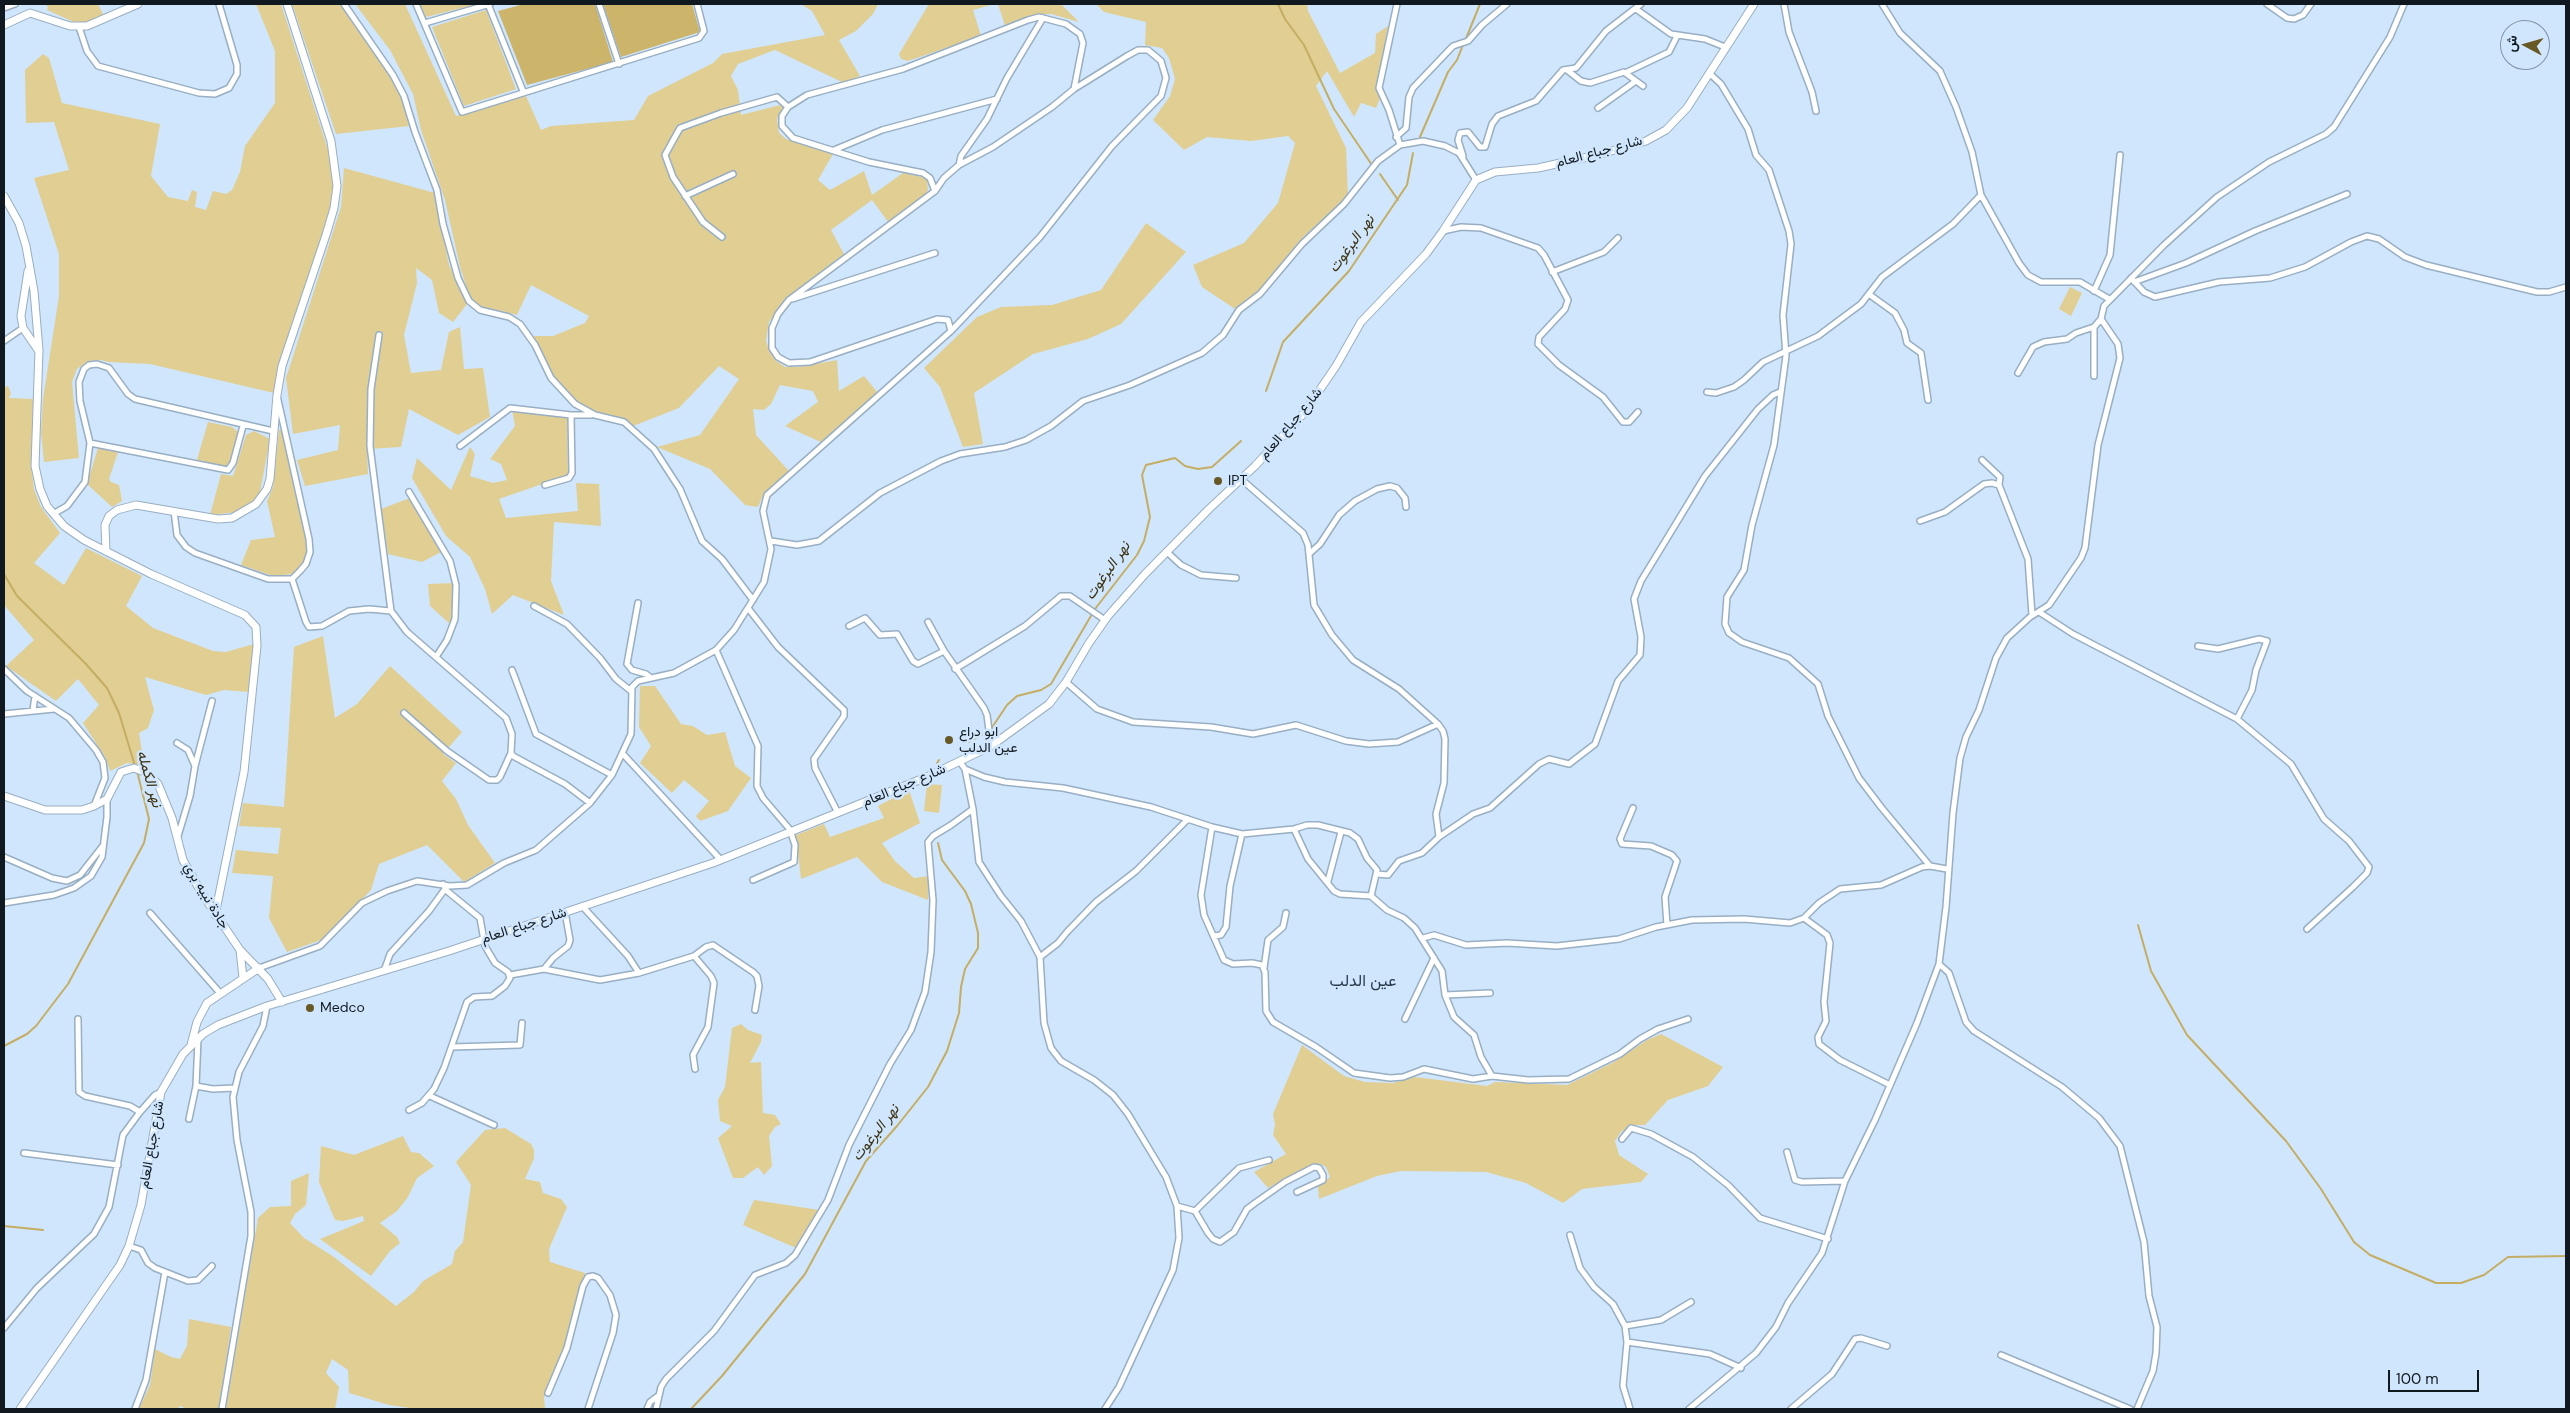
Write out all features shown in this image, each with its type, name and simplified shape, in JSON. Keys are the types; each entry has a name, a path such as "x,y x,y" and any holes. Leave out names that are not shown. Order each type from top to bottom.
{"street":[{"path":"4,8 15,4"},
{"path":"4,25 30,13 79,27 102,21 138,4"},
{"path":"79,27 87,51 98,66 199,93 215,94 229,88 237,74 237,65 219,4"},
{"path":"106,551 104,533 109,516 127,506 224,519 248,511 263,496 270,479 273,431 282,366 326,235 337,186 331,141 287,4"},
{"path":"344,4 393,75 404,96 415,132 438,190 443,224 458,278 469,301 480,310 509,317 520,324 535,345 559,388 575,404 595,415"},
{"path":"416,4 426,23 462,112 524,91 619,64 703,34 697,4"},
{"path":"426,23 489,4 524,91"},
{"path":"598,4 619,64"},
{"path":"1396,4 1379,88 1389,110 1400,145"},
{"path":"1396,137 1406,128 1409,97 1413,88 1455,45 1466,42 1480,26 1506,4"},
{"path":"1476,180 1465,161 1458,140 1460,133 1467,131 1480,147 1485,147 1492,124 1498,116 1534,102 1563,70 1576,68 1606,31 1641,4"},
{"name":"شارع جباع العام","path":"20,1409 120,1265 129,1246 141,1205 161,1092 191,1045 198,1039 218,1025 267,1006 483,940 583,907 721,860 838,814 960,762 1049,704 1066,682 1105,620 1167,552 1304,413 1336,366 1361,322 1426,254 1443,232 1476,180 1488,173 1552,165 1646,141 1666,130 1678,120 1754,4"},
{"path":"1784,4 1788,32 1812,92 1816,111"},
{"path":"1882,4 1900,33 1940,71 1956,107 1972,152 1981,195 2009,248 2028,275 2040,282 2080,282 2109,299"},
{"path":"2267,4 2287,18 2294,19 2303,15 2311,4"},
{"path":"2018,373 2033,346 2044,342 2066,340 2076,333 2094,327 2101,319 2104,306 2109,299 2132,280 2164,245 2232,186 2269,162 2326,134 2334,127 2390,37 2404,4"},
{"path":"1636,9 1664,31 1677,36 1705,39 1725,47"},
{"path":"959,165 961,156 987,119 1043,18"},
{"path":"935,191 930,178 923,173 869,162 798,140 785,132 781,122 788,107 808,95 894,71 1028,20 1043,18 1066,24 1080,34 1083,43 1074,89"},
{"path":"1567,70 1580,81 1590,82 1625,73 1669,52 1677,36"},
{"path":"191,1045 197,1022 207,1003 259,968 320,946 362,903 418,881 444,887 467,885 504,863 536,850 590,803 612,775 631,734 631,691 638,681 674,673 716,650 734,630 764,582 769,566 771,541 763,511 767,495 951,332 1040,237 1112,146 1157,102 1164,90 1165,72 1155,54 1148,50 1140,50 1074,89 1032,121 959,165 947,175 935,191 789,300 778,314 770,334 778,357 789,363 804,363 938,319 948,320 951,332"},
{"path":"1625,73 1643,86"},
{"path":"1709,73 1721,84 1748,129 1756,156 1769,170 1789,231 1791,255 1783,315 1786,350 1772,457 1752,525 1746,565 1727,597 1725,618 1727,628 1742,642 1789,658 1818,684 1828,716 1859,778 1881,808 1930,866"},
{"path":"1598,108 1636,82"},
{"path":"722,237 703,222 673,177 665,155 680,128 721,113 776,97 788,107"},
{"path":"834,150 882,130 997,99"},
{"path":"771,541 797,544 826,538 880,493 941,461 960,454 1004,447 1021,442 1046,429 1083,401 1130,385 1202,353 1217,341 1239,310 1260,294 1305,241 1350,197 1378,161 1400,145 1423,141 1438,143 1452,149 1465,161"},
{"path":"847,154 850,143"},
{"path":"2094,291 2110,255 2120,155"},
{"path":"686,196 733,174"},
{"path":"2132,280 2186,263 2254,231 2347,194"},
{"path":"1707,392 1716,394 1734,387 1763,362 1818,336 1870,295 1882,277 1962,216 1981,195"},
{"path":"4,196 20,223 36,302 39,350 35,466 40,489 53,514 73,534 150,574 245,615 256,627 257,646 244,772 215,915"},
{"path":"1443,232 1461,227 1481,228 1533,244 1544,255 1567,296 1568,303 1539,337 1538,344 1559,365 1603,398 1623,422 1629,422 1638,412"},
{"path":"2132,280 2144,292 2156,297 2219,282 2270,278 2305,267 2351,242 2367,236 2379,239 2405,257 2426,265 2537,292 2548,292 2566,287"},
{"path":"1552,272 1604,252 1618,238"},
{"path":"789,300 936,254"},
{"path":"30,266 21,316 23,328 39,350"},
{"path":"1870,295 1892,310 1904,330 1907,343 1921,353 1928,400"},
{"path":"22,304 36,302"},
{"path":"1689,1409 1741,1368 1776,1327 1788,1303 1822,1253 1828,1239 1836,1202 1890,1085 1939,964 1946,907 1947,869 1960,758 1966,737 1979,710 2002,646 2013,631 2032,615 2039,612 2056,596 2081,558 2085,548 2098,445 2120,358 2118,344 2101,319"},
{"path":"2094,327 2094,376"},
{"path":"4,341 23,328"},
{"path":"379,335 371,389 370,446 391,611 407,632 506,718 512,734 511,752 500,777 497,780 489,780 447,752 404,713"},
{"path":"53,514 67,506 85,482 90,443 80,401 79,382 84,369 97,364 109,368 128,394 135,399 243,426 273,431"},
{"path":"1378,874 1388,875 1400,861 1422,852 1439,837 1473,814 1490,808 1539,764 1549,760 1569,764 1597,741 1618,681 1640,655 1641,637 1634,599 1641,582 1705,476 1758,409 1773,395 1780,392"},
{"path":"174,511 178,535 186,547 195,553 268,578 292,579 306,564 310,552 287,434 277,395"},
{"path":"460,446 510,408 571,415 595,415 624,422 654,449 680,489 702,541 722,559 753,600"},
{"path":"545,485 572,476 571,415"},
{"path":"90,443 228,470 233,463 243,426"},
{"path":"1982,460 2000,477 1999,485 2028,559 2032,615"},
{"path":"1241,479 1299,528 1306,540 1309,554 1314,605 1332,635 1353,660 1399,689 1444,730 1444,783 1436,814 1439,837"},
{"path":"1920,521 1945,512 1984,484 1992,483 1999,485"},
{"path":"1309,554 1320,544 1339,515 1355,501 1377,489 1390,486 1397,488 1405,498 1406,507"},
{"path":"409,492 450,561 456,585 455,619 447,640 436,657"},
{"path":"93,544 104,533"},
{"path":"1167,552 1181,565 1201,575 1236,578"},
{"path":"292,579 309,628 322,626 349,611 369,608 391,611"},
{"path":"956,669 1025,626 1061,596 1070,596 1105,620"},
{"path":"638,603 627,664 632,670 646,674 651,678"},
{"path":"534,606 567,624 600,658 616,679 631,691"},
{"path":"748,608 778,647 844,710 844,716 814,759 819,777 838,814"},
{"path":"2039,612 2073,634 2236,719 2291,764 2324,819 2349,841 2368,864 2366,873 2353,887 2307,929"},
{"path":"849,626 865,618 880,635 897,634 913,661 918,664 944,651"},
{"path":"928,622 944,651 984,708 991,742"},
{"path":"2198,646 2218,649 2258,639 2267,642 2256,670 2252,690 2236,719"},
{"path":"716,650 758,746 757,786 764,798 791,832 795,845 794,862 754,880"},
{"path":"4,669 35,696 76,724 102,762 105,778 94,806"},
{"path":"512,670 536,734 612,775"},
{"path":"1066,682 1097,709 1133,722 1212,727 1253,734 1296,724 1346,741 1362,744 1398,742 1438,724"},
{"path":"32,710 35,696"},
{"path":"178,836 190,796 195,766 212,701"},
{"path":"4,714 55,709"},
{"path":"177,743 188,750 195,766"},
{"path":"511,752 519,759 565,784 590,803"},
{"path":"623,754 721,860"},
{"path":"960,762 965,769 973,809 979,862 1001,896 1021,921 1040,956 1044,1023 1051,1048 1061,1061 1094,1080 1113,1095 1128,1114 1166,1177 1177,1206 1179,1238 1173,1270 1119,1386 1105,1409"},
{"name":"جادة نبيه بري","path":"107,799 121,772 134,768 147,773 158,784 178,836 183,860 215,915 240,950 259,968 282,1002"},
{"path":"965,769 984,777 1004,782 1063,788 1108,797 1242,834 1318,825 1350,834 1358,839 1363,852 1375,866 1378,874 1371,896"},
{"path":"4,796 33,807 55,811 75,811 94,806 107,799 107,817 102,857 97,868 83,883 45,897 4,903"},
{"path":"1632,808 1620,839 1622,844 1651,846 1672,855 1677,861 1665,897 1667,924"},
{"path":"656,1409 658,1396 666,1379 714,1331 755,1275 786,1263 794,1255 828,1200 849,1145 890,1064 911,1030 925,992 933,916 928,842 933,836 952,825 973,809"},
{"path":"1040,956 1058,944 1066,932 1096,902 1136,871 1188,819"},
{"path":"1212,827 1201,906 1221,954 1227,962 1258,963 1264,968"},
{"path":"1294,829 1308,859 1328,881 1334,891 1340,894 1371,896 1387,910 1410,922 1423,938 1442,971 1445,995 1454,1017 1474,1035 1481,1057 1492,1076"},
{"path":"1328,881 1341,832"},
{"path":"1214,936 1221,936 1226,927 1230,886 1242,834"},
{"path":"4,857 52,878 67,881 80,875 102,847"},
{"path":"1423,938 1434,935 1466,945 1507,943 1563,945 1619,939 1667,924 1685,921 1726,919 1790,923 1804,918 1820,902 1840,889 1881,884 1930,866 1947,869"},
{"path":"444,887 480,918 483,940 495,963 510,975 544,970 600,980 639,973 694,956 706,947 713,945 757,976 759,986 755,1010"},
{"path":"384,971 390,954 430,911 444,887"},
{"path":"583,907 628,956 639,973"},
{"path":"544,970 553,958 568,946 570,940 565,912"},
{"path":"1286,912 1283,927 1268,940 1264,968 1264,997 1269,1018 1354,1073 1390,1078 1403,1077 1424,1069 1473,1078 1492,1076 1528,1080 1569,1079 1620,1054 1650,1034 1688,1019"},
{"path":"150,913 220,993"},
{"path":"1804,918 1827,935 1830,943 1824,1002 1826,1021 1818,1037 1819,1044 1840,1060 1890,1085"},
{"name":"جادة نبيه بري","path":"240,950 243,978"},
{"path":"694,956 711,976 714,983 708,1027 693,1055 695,1069"},
{"path":"1405,1019 1434,958"},
{"path":"1939,964 1949,974 1966,1022 1974,1031 2062,1087 2099,1118 2120,1146 2144,1242 2149,1296 2157,1327 2153,1371 2137,1409"},
{"path":"410,1110 430,1096 452,1047 467,1002 474,997 497,994 508,982 510,975"},
{"path":"1445,995 1490,993"},
{"path":"222,1409 251,1236 249,1194 235,1123 234,1088 242,1066 263,1026 267,1006"},
{"path":"78,1019 79,1092 85,1096 130,1106 140,1112"},
{"path":"452,1047 520,1045 522,1023"},
{"path":"189,1119 196,1086 198,1039"},
{"path":"196,1086 213,1089 234,1088"},
{"path":"4,1328 37,1288 94,1234 109,1207 123,1135 155,1095 161,1092"},
{"path":"430,1096 494,1125"},
{"path":"1622,1138 1631,1128 1651,1134 1693,1157 1728,1185 1760,1218 1828,1239"},
{"path":"1787,1152 1795,1180 1802,1182 1845,1181"},
{"path":"24,1153 118,1165"},
{"path":"1195,1211 1240,1168 1269,1160"},
{"path":"1177,1206 1195,1211 1212,1239 1220,1242 1234,1232 1247,1209 1255,1203 1285,1182 1314,1167 1319,1168 1324,1175 1323,1180 1297,1192"},
{"path":"1570,1236 1580,1268 1594,1287 1613,1304 1626,1326 1627,1342 1623,1380 1630,1409"},
{"path":"129,1246 142,1250 148,1263 165,1272 194,1281 207,1274 212,1266"},
{"path":"135,1409 146,1380 165,1272"},
{"path":"548,1393 573,1329 583,1286 588,1277 594,1276 598,1278 610,1295 616,1315 613,1333 588,1409"},
{"path":"1626,1326 1661,1320 1692,1302"},
{"path":"1791,1409 1798,1401 1832,1374 1855,1339 1862,1338 1887,1346"},
{"path":"1627,1342 1673,1347 1710,1354 1741,1368"},
{"path":"2001,1355 2130,1409"},
{"path":"647,1409 650,1402 658,1396"}],"shaded area":[{"path":"45,4 98,4 104,16 88,22 76,23 47,10 48,7"},
{"path":"256,4 281,4 335,176 329,215 291,329 274,393 150,364 101,360 88,361 77,369 72,382 79,458 44,462 41,433 43,399 59,296 59,254 34,178 69,170 54,122 26,123 25,70 43,54 49,58 62,103 160,124 151,176 168,197 188,201 192,190 197,192 195,207 206,210 213,191 226,194 232,190 240,172 245,146 275,103 275,51"},
{"path":"292,4 340,4 396,83 409,126 336,134"},
{"path":"355,4 405,4 456,116 526,96 541,130 551,126 634,120 648,96 713,63 722,54 825,35 812,11 801,4 878,4 873,14 856,31 839,40 860,76 844,83 775,50 738,64 731,76 738,90 741,115 780,105 783,108 777,119 779,133 786,139 833,154 818,180 830,190 864,171 872,195 903,173 927,178 928,190 920,200 889,223 872,200 831,230 844,254 786,298 769,322 766,341 775,360 785,367 799,367 837,360 839,391 864,376 878,393 823,443 785,426 818,402 813,391 780,385 771,404 764,410 753,409 756,435 789,471 762,497 758,507 745,505 710,469 657,447 700,435 739,379 719,366 679,408 633,426 624,419 595,412 573,400 553,377 533,336 553,336 585,323 589,316 531,285 517,315 476,305 469,295 460,267 445,200 421,130 413,94 390,50"},
{"path":"419,4 478,4 426,17"},
{"path":"524,4 595,4 613,62 527,85 498,11"},
{"path":"603,4 692,4 700,32 621,57"},
{"path":"929,4 994,4 973,10 981,36 908,61 901,59 899,54"},
{"path":"998,4 1061,4 1079,22 1051,14 1039,14 1005,26"},
{"path":"1096,4 1307,4 1308,11 1340,73 1375,53 1376,34 1388,26 1378,85 1380,99 1376,108 1361,103 1354,117 1327,71 1316,86 1346,148 1348,197 1304,236 1256,295 1235,309 1202,287 1193,265 1244,243 1278,203 1295,143 1288,136 1251,141 1207,137 1184,150 1153,120 1170,96 1175,79 1169,58 1162,48 1145,45 1146,22 1104,12"},
{"path":"486,10 516,89 464,106 432,27"},
{"path":"344,168 435,193 449,265 467,304 453,322 439,313 432,280 416,268 417,283 404,335 411,373 441,370 449,332 460,327 464,369 483,368 490,417 458,435 409,409 401,447 367,449 368,474 305,486 297,460 338,450 340,425 293,434 286,378 341,207"},
{"path":"1146,223 1186,252 1121,324 1088,339 1033,354 974,393 983,444 963,447 940,387 924,368 977,317 1001,307 1052,305 1101,290"},
{"path":"2070,287 2082,293 2071,316 2059,309"},
{"path":"8,386 11,393 9,398 33,399 31,465 34,489 41,507 60,533 34,563 64,585 86,548 142,576 126,606 153,628 213,651 226,652 254,644 249,692 224,690 206,695 145,677 154,710 148,728 139,733 144,765 127,763 110,771 105,757 83,723 99,705 78,679 56,701 6,666 34,640 4,605 4,387"},
{"path":"512,410 567,417 568,475 499,499 506,518 578,511 576,483 599,484 601,526 554,522 551,581 564,615 513,595 492,614 485,589 470,557 446,536 412,478 417,458 451,490 470,447 475,454 470,476 493,483 507,480 501,464 490,459 515,426"},
{"path":"208,422 232,427 238,432 239,437 228,467 197,460"},
{"path":"283,429 307,544 307,554 302,564 293,574 273,576 241,565 251,540 275,537 267,501 273,487 279,430"},
{"path":"254,431 270,439 260,492 256,500 238,512 210,515 221,474 233,476 246,435"},
{"path":"98,448 118,452 109,479 111,482 119,485 122,501 112,507 87,484"},
{"path":"410,498 441,552 422,562 388,554 381,509"},
{"path":"454,583 454,606 450,624 430,606 428,584"},
{"path":"323,636 335,718 357,704 390,666 462,732 443,754 456,763 442,781 456,799 468,825 495,863 464,882 427,845 379,864 371,890 324,939 287,952 269,918 273,876 232,873 236,850 278,854 281,828 239,826 243,803 284,807 294,647"},
{"path":"640,686 655,686 681,724 693,726 707,735 725,732 735,766 751,778 728,811 700,821 696,816 709,801 684,780 672,793 640,763 651,746 639,727"},
{"path":"927,784 942,785 939,813 924,811"},
{"path":"909,790 920,823 882,843 895,861 914,878 929,876 928,900 882,882 857,857 801,879 796,835 824,824 830,837 884,818 878,806"},
{"path":"741,1024 748,1030 762,1035 761,1042 750,1063 761,1062 763,1113 775,1115 781,1124 775,1127 769,1136 772,1166 764,1175 758,1167 743,1178 733,1178 718,1138 732,1126 720,1121 718,1100 725,1087 732,1028"},
{"path":"1661,1034 1723,1067 1708,1086 1668,1100 1645,1125 1632,1125 1621,1132 1615,1141 1619,1155 1648,1174 1641,1182 1582,1189 1563,1203 1526,1183 1486,1172 1401,1171 1377,1176 1319,1199 1318,1186 1330,1177 1326,1167 1321,1164 1313,1164 1268,1188 1254,1172 1286,1154 1273,1135 1275,1125 1273,1114 1302,1045 1344,1076 1365,1082 1393,1083 1415,1077 1487,1086 1495,1082 1567,1085 1614,1062 1647,1040"},
{"path":"505,1128 531,1144 534,1150 534,1158 525,1179 540,1182 543,1193 561,1199 567,1207 549,1249 550,1262 585,1273 562,1353 544,1397 545,1409 416,1409 389,1405 349,1393 348,1370 332,1359 326,1373 339,1387 335,1409 226,1409 258,1218 270,1207 291,1206 291,1181 309,1173 306,1205 295,1214 290,1223 304,1238 334,1257 396,1306 414,1292 423,1281 452,1264 455,1251 463,1242 471,1185 456,1162 485,1130"},
{"path":"403,1136 411,1152 419,1153 434,1166 417,1178 408,1197 397,1211 380,1223 397,1237 400,1243 390,1251 371,1276 320,1239 364,1221 363,1216 343,1221 335,1220 319,1182 321,1146 354,1155"},
{"path":"754,1200 819,1210 796,1248 743,1225"},
{"path":"189,1319 231,1327 219,1409 187,1409 180,1406 178,1409 139,1409 150,1385 155,1349 180,1359 187,1346"}],"waterway":[{"path":"1278,4 1285,19 1304,45 1334,109 1372,165"},
{"name":"نهر البرغوت","path":"1465,41 1480,4"},
{"name":"نهر البرغوت","path":"1420,137 1448,72 1457,60 1463,45"},
{"name":"نهر البرغوت","path":"1266,391 1283,342 1349,271 1407,185 1413,153"},
{"path":"1380,174 1398,200"},
{"name":"نهر البرغوت","path":"991,729 1007,705 1017,696 1041,690 1051,684 1095,609 1137,555 1144,541 1150,517 1142,475 1146,465 1175,458 1185,466 1198,469 1212,467 1241,441"},
{"name":"نهر الكمله","path":"4,574 17,596 86,664 107,688 119,713 135,766"},
{"name":"نهر البرغوت","path":"969,742 987,732"},
{"name":"نهر الكمله","path":"4,1046 27,1034 36,1026 68,984 144,843 149,819 137,771"},
{"name":"نهر البرغوت","path":"691,1409 722,1376 805,1274 866,1161 928,1087 947,1051 959,1013 961,987 965,969 978,948 978,933 971,904 965,891 942,860 938,843"},
{"path":"2138,925 2151,971 2187,1035 2286,1141 2321,1189 2354,1242 2370,1255 2436,1283 2461,1283 2484,1275 2508,1257 2566,1256"},
{"path":"4,1226 43,1230"}],"place":[{"name":"IPT","path":"1218,481"},
{"name":"ابو دراع عين الدلب","path":"949,740"},
{"name":"Medco","path":"310,1008"}],"district":[{"name":"عين الدلب","path":"1363,982"}]}
